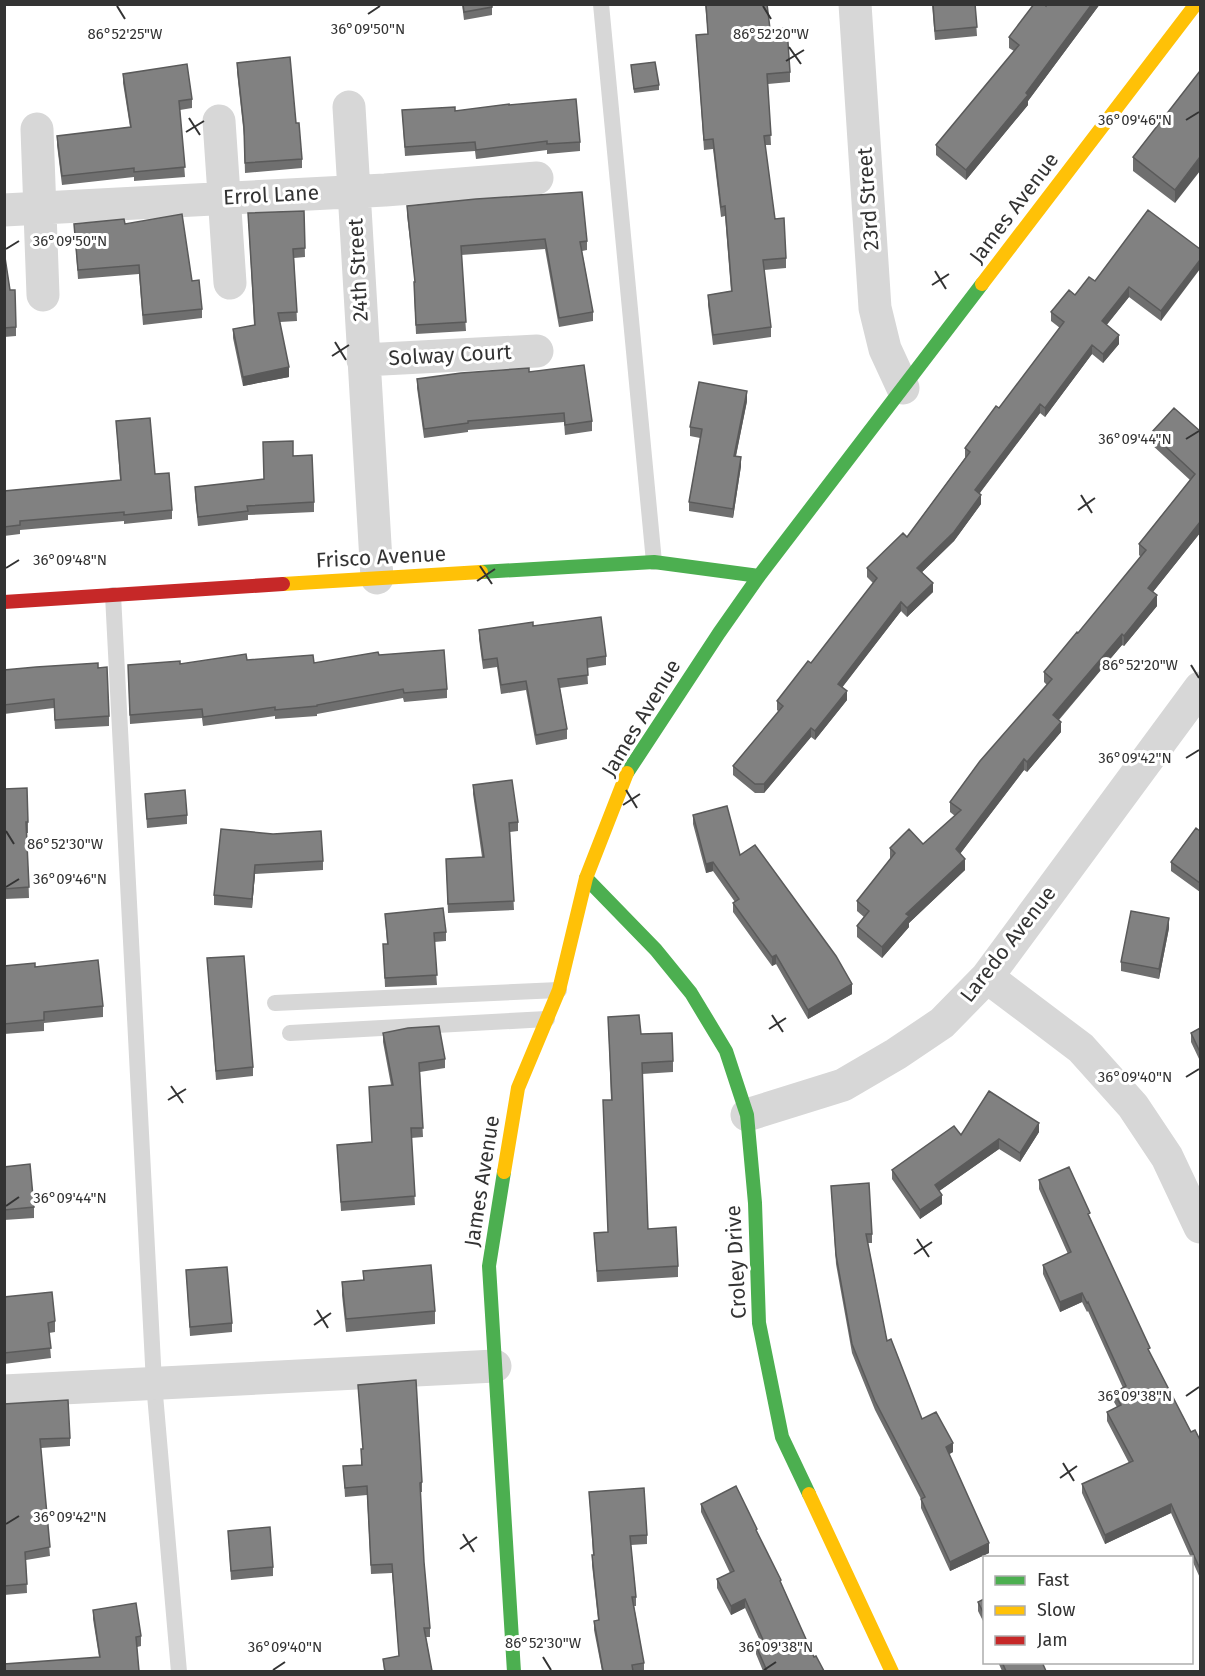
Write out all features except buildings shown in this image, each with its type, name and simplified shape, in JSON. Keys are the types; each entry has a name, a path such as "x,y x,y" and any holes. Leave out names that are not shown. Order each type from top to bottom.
{"street":[{"name":"23rd Street","path":"855,4 875,308 885,349 903,388"},
{"name":"James Avenue","path":"514,1671 489,1266 518,1088 559,990 586,878 627,773 759,576 1196,4"},
{"name":"24th Street","path":"349,107 377,578"},
{"path":"219,121 230,283"},
{"path":"37,129 43,294"},
{"name":"Errol Lane","path":"4,210 354,191 537,178"},
{"name":"Solway Court","path":"363,360 537,351"},
{"name":"Frisco Avenue","path":"4,602 654,562 759,576"},
{"name":"Laredo Avenue","path":"747,1115 843,1085 896,1054 942,1023 987,977 1200,688"},
{"name":"Croley Drive","path":"586,878 656,950 692,993 726,1051 747,1115 755,1203 759,1323 782,1437 892,1671"},
{"path":"987,977 1081,1048 1133,1106 1167,1157 1199,1222"},
{"path":"4,1391 495,1366"}],"lane":[{"path":"601,4 654,562"},
{"path":"113,595 154,1383 178,1671"},
{"path":"276,1003 559,990"},
{"path":"290,1033 547,1019"}],"traffic: fast":[{"path":"627,773 759,576 982,284"},
{"path":"481,572 654,562 759,576"},
{"path":"586,878 656,950 691,993 726,1051 747,1115 755,1203 759,1323 782,1437 809,1494"},
{"path":"504,1172 489,1266 514,1672"}],"traffic: slow":[{"path":"982,284 1196,4"},
{"path":"283,584 481,572"},
{"path":"504,1172 518,1088 559,990 586,878 627,773"},
{"path":"809,1494 892,1672"}],"traffic: jam":[{"path":"4,602 283,584"}]}
